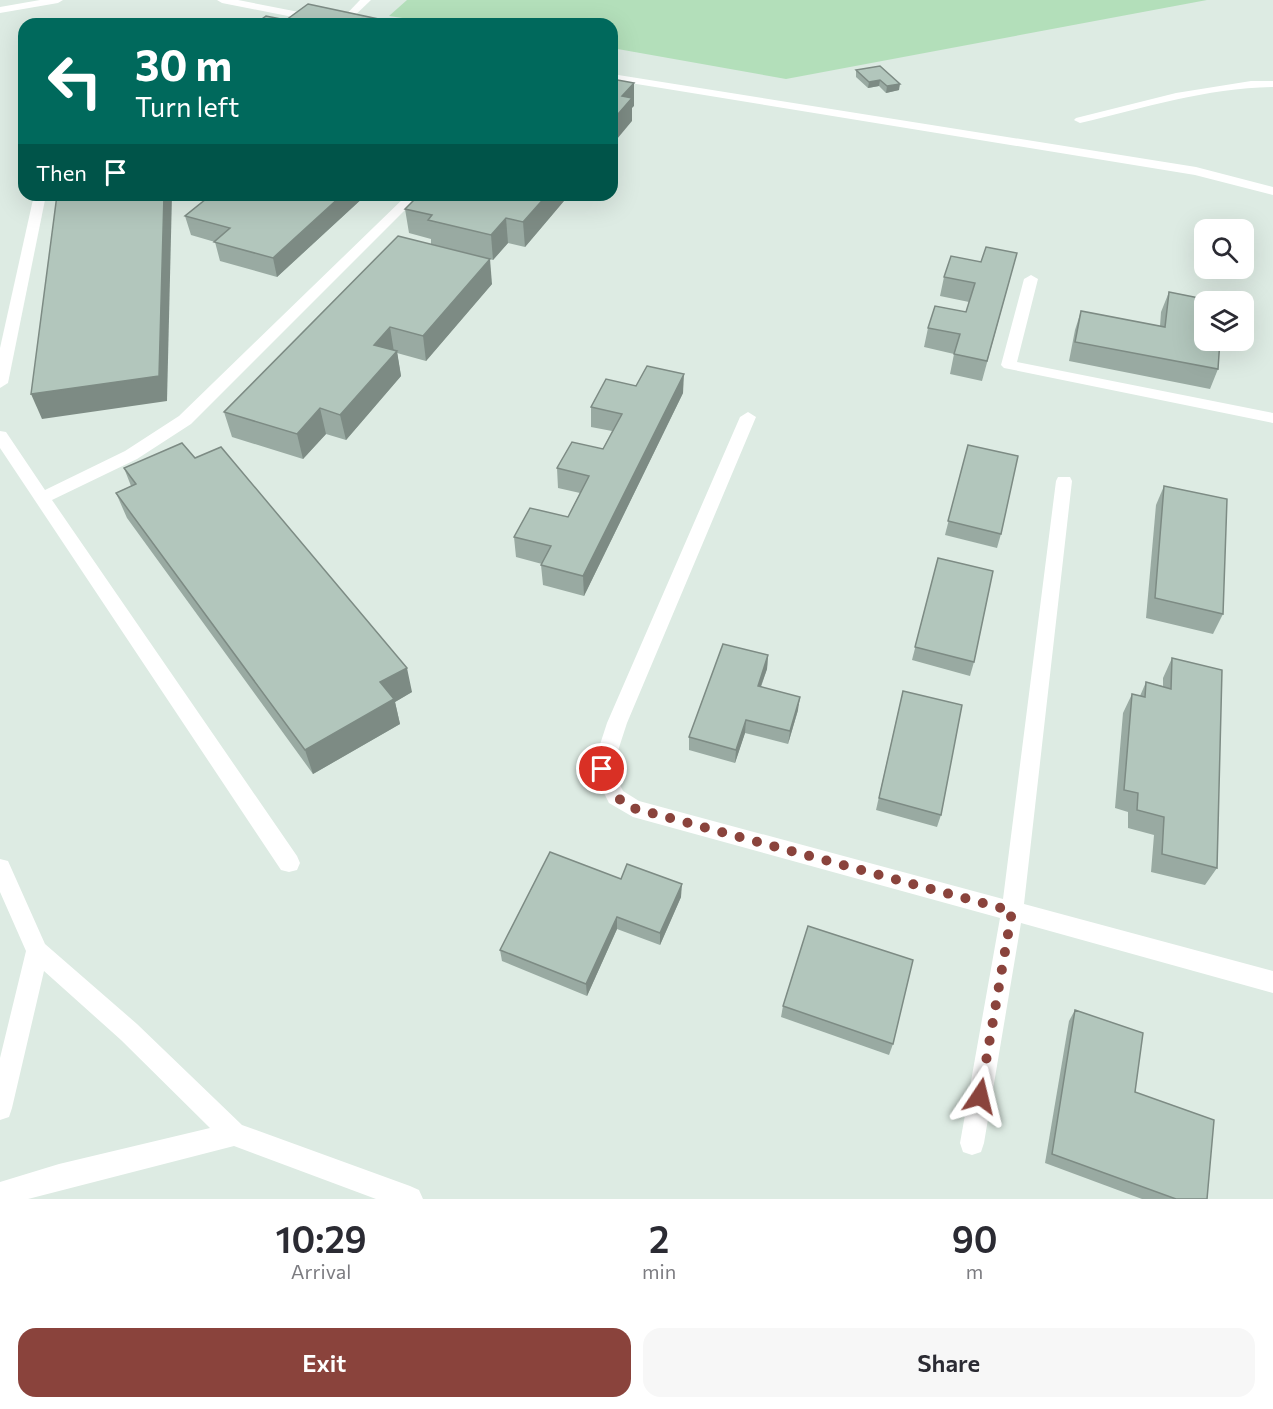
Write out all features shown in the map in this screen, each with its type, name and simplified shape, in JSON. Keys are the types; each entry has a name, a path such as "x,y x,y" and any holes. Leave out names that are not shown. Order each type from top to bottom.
{"street":[{"path":"0,10 58,0"},
{"path":"222,0 272,15 299,18"},
{"path":"618,78 1196,171 1273,191"},
{"path":"0,383 39,201"},
{"path":"42,498 131,455 185,420 408,201"},
{"path":"1031,279 1009,365 1273,418"},
{"path":"748,417 617,723 602,769 616,797 633,808 1273,982"},
{"path":"0,436 289,863"},
{"path":"972,1143 1012,911 1064,481"},
{"path":"0,868 37,951 129,1032 234,1134 410,1199"},
{"path":"0,1108 37,951"},
{"path":"0,1195 59,1176 234,1134"}],"lane":[{"path":"348,18 366,0"},
{"path":"1080,120 1214,90 1258,83 1273,84"}],"green space":[{"path":"407,0 1207,0 786,79 618,49 618,18 403,18 389,16"}],"building":[{"path":"308,4 374,18 289,18"},
{"path":"880,66 900,84 887,86 880,80 869,82 856,70"},
{"path":"618,80 634,83 622,96 632,98 618,114"},
{"path":"56,201 164,201 159,376 31,394"},
{"path":"204,201 335,201 273,258 214,242 230,228 185,216"},
{"path":"413,201 542,201 523,222 506,218 491,235 428,220 432,215 405,209"},
{"path":"398,236 490,259 423,336 390,327 374,345 397,351 340,415 320,408 297,434 224,412"},
{"path":"986,247 1017,253 987,361 954,354 960,334 928,328 935,306 966,312 975,283 944,277 951,256 981,262"},
{"path":"1169,292 1194,297 1194,351 1219,351 1218,369 1075,342 1081,311 1165,327"},
{"path":"647,366 684,374 583,576 541,565 551,546 514,537 530,508 568,517 589,476 557,468 572,442 603,449 622,414 591,407 606,379 636,386"},
{"path":"182,443 195,458 221,447 407,668 380,682 394,699 305,750 116,493 136,484 124,468"},
{"path":"968,445 1018,456 1001,534 948,521"},
{"path":"1164,486 1227,499 1223,614 1155,598"},
{"path":"938,558 993,571 974,662 915,647"},
{"path":"723,644 768,655 758,686 800,697 790,731 746,720 736,750 689,737"},
{"path":"1172,658 1222,670 1217,868 1162,854 1164,817 1137,810 1138,793 1124,790 1132,694 1145,697 1146,682 1171,689"},
{"path":"903,691 962,705 941,815 879,798"},
{"path":"550,852 621,879 627,864 682,884 660,933 617,917 586,984 500,950"},
{"path":"808,926 913,960 893,1044 783,1006"},
{"path":"1075,1010 1143,1033 1135,1092 1214,1120 1207,1199 1176,1199 1052,1154"}],"route":[{"path":"602,769 616,797 633,808 1012,911 980,1096"}]}
